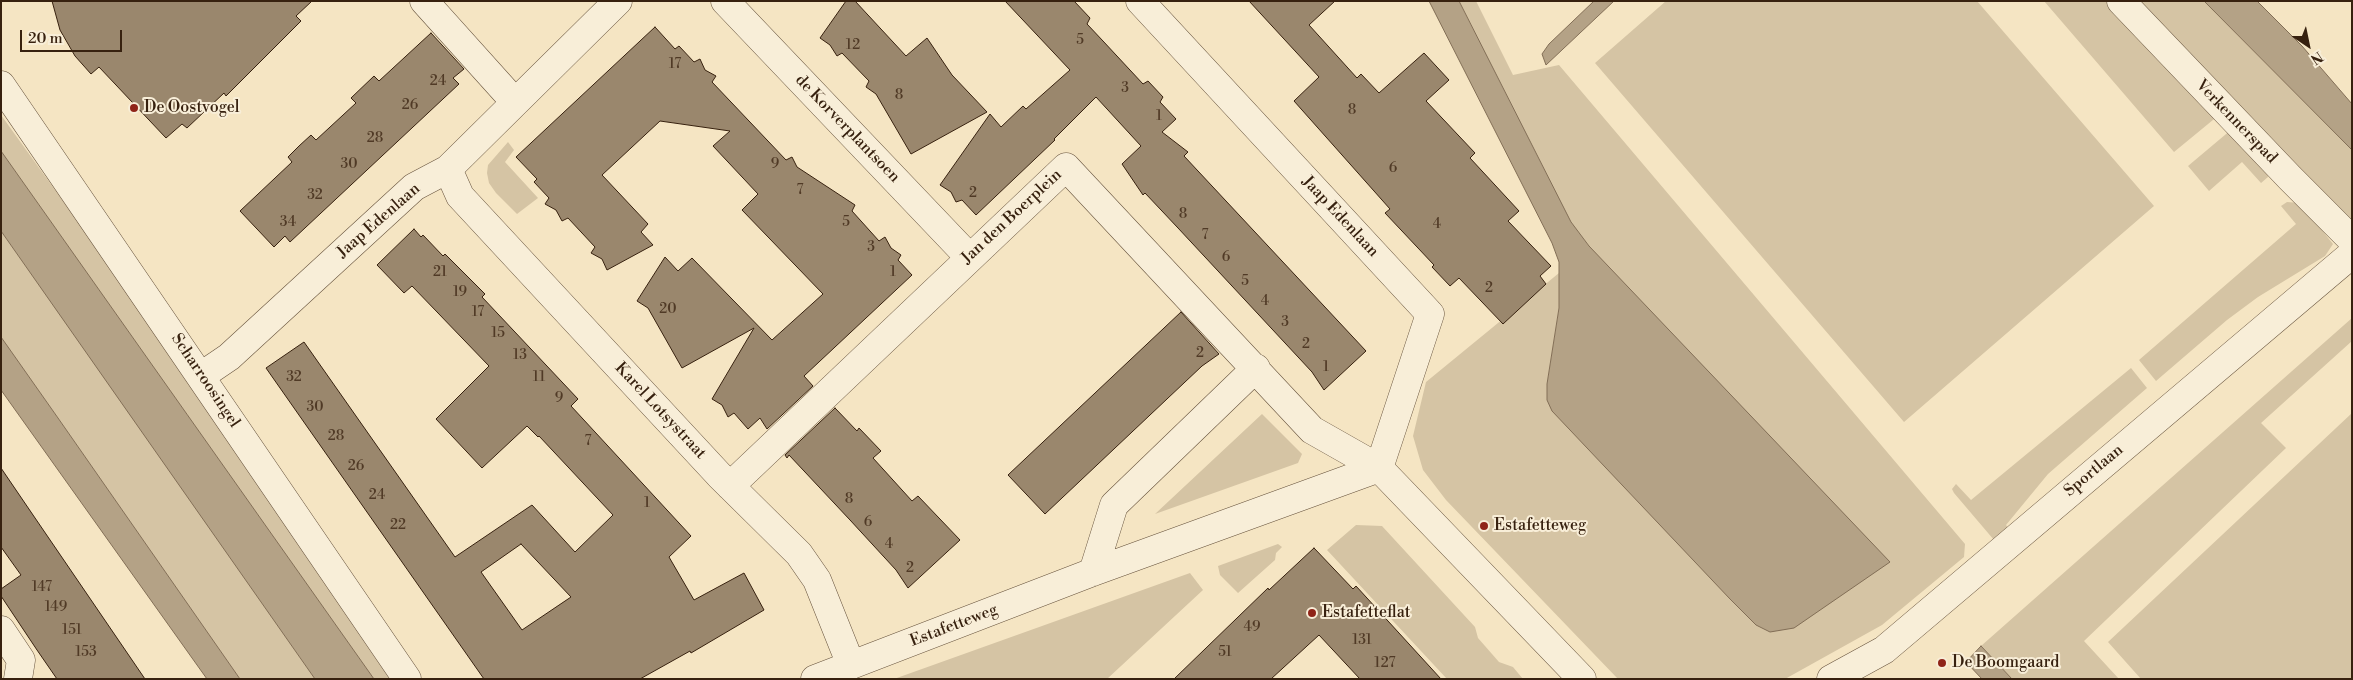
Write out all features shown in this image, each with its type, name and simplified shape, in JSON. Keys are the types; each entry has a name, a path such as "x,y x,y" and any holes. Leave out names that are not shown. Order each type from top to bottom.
{"street":[{"path":"424,1 514,101"},
{"name":"Jaap Edenlaan","path":"201,376 229,357 414,187 448,169 514,101 618,1"},
{"name":"de Korverplantsoen","path":"725,1 969,257"},
{"name":"Jaap Edenlaan","path":"1140,1 1430,314 1379,468"},
{"name":"Verkennerspad","path":"2121,1 2352,240"},
{"name":"Scharroosingel","path":"1,85 407,679"},
{"name":"Jan den Boerplein","path":"730,486 969,257 1066,167 1312,430 1379,468"},
{"name":"Karel Lotsystraat","path":"448,169 460,196 730,486 799,554 817,580 851,665"},
{"name":"Sportlaan","path":"1830,679 1884,650 2352,254"},
{"path":"1093,572 1114,504 1256,368"},
{"path":"1379,468 1582,679"},
{"name":"Estafetteweg","path":"815,679 1093,572 1379,468"},
{"path":"1,630 21,660 18,679"}],"shaded area":[{"path":"1429,1 1459,1 1571,222 1589,246 1890,562 1794,628 1770,632 1756,625 1730,599 1552,411 1547,400 1547,384 1559,308 1559,262 1552,243"},
{"path":"1459,1 1476,1 1513,75 1559,65 1965,544 1964,557 1882,625 1785,679 1618,679 1446,500 1423,470 1413,436 1426,382 1559,273 1559,308 1547,384 1589,246 1571,223"},
{"path":"1594,1 1614,1 1546,65 1542,54 1549,44"},
{"path":"1666,1 1977,1 2154,206 1904,422 1595,63"},
{"path":"2044,1 2113,1 2219,115 2174,152"},
{"path":"2130,1 2204,1 2352,150 2352,219"},
{"path":"2204,1 2257,1 2302,46 2352,104 2352,150"},
{"path":"1,115 403,679 374,679 1,151"},
{"path":"2232,129 2267,170 2268,177 2261,183 2242,162 2209,191 2188,166"},
{"path":"508,142 514,150 505,162 538,198 517,214 496,193 489,183 487,173 488,165"},
{"path":"1,151 374,679 315,679 1,231"},
{"path":"2287,202 2300,203 2333,244 2325,256 2258,297 2227,320 2156,381 2139,360 2296,224 2281,206"},
{"path":"1,231 315,679 240,679 1,337"},
{"path":"2352,318 2352,341 2261,423 2286,448 2084,641 2119,679 2012,679 1981,646"},
{"path":"1,337 240,679 207,679 1,390"},
{"path":"2131,368 2147,388 2048,474 2006,525 2008,528 1994,540 1952,489 1956,484 1971,500"},
{"path":"2352,413 2352,679 2141,679 2108,642"},
{"path":"1262,414 1302,454 1298,463 1155,514"},
{"path":"1356,525 1382,526 1475,627 1478,638 1499,662 1513,667 1523,679 1447,679 1327,550"},
{"path":"1278,544 1282,547 1276,553 1275,560 1238,593 1220,575 1218,566"},
{"path":"1190,573 1203,590 1107,679 894,679"},
{"path":"1981,646 2012,679 1982,679 1966,662"}],"building":[{"path":"52,1 312,1 296,16 301,21 226,96 224,93 187,128 182,124 166,138 99,67 91,74 75,56 60,30"},
{"path":"846,1 855,1 906,56 927,38 952,75 987,112 911,154 876,94 866,87 869,81 842,53 837,56 830,45 820,38"},
{"path":"1005,1 1074,1 1090,18 1087,24 1143,84 1148,81 1163,97 1160,102 1176,119 1162,132 1188,152 1184,156 1366,351 1324,390 1312,372 1145,193 1143,195 1122,164 1141,146 1096,97 1055,140 976,215 962,200 956,202 951,192 940,185 990,114 1001,127 1023,106 1026,109 1070,70"},
{"path":"1249,1 1335,1 1309,25 1357,78 1361,74 1379,93 1424,53 1449,80 1426,101 1475,153 1470,158 1519,211 1508,221 1551,266 1540,276 1546,284 1503,324 1459,278 1450,286 1432,267 1434,265 1385,213 1390,209 1294,101 1319,77"},
{"path":"655,27 675,49 679,46 694,62 700,59 705,70 716,76 712,82 786,160 792,157 797,167 855,205 852,211 879,241 885,237 891,248 901,255 898,260 912,275 804,376 813,386 767,429 760,418 748,429 734,413 728,417 722,405 712,399 754,328 682,368 648,308 637,301 665,257 678,271 692,258 772,340 823,294 742,210 758,194 713,146 730,131 660,121 602,175 648,224 641,232 653,245 607,270 602,259 591,253 595,247 568,218 562,221 556,210 545,204 549,198 534,182 537,179 516,157"},
{"path":"431,33 464,69 453,78 459,84 290,242 285,236 274,247 240,211 292,162 288,157 299,146 311,135 316,140 356,103 351,98 374,76 379,81"},
{"path":"414,229 421,237 423,235 443,256 445,254 485,294 482,297 578,399 571,406 691,536 669,557 694,600 744,573 764,610 691,653 690,651 640,679 484,679 266,368 304,342 455,557 532,505 575,552 613,515 539,436 527,426 482,468 436,419 489,366 412,286 404,293 377,265","holes":["521,544 571,597 522,630 481,572"]},
{"path":"1181,312 1219,354 1202,366 1045,514 1008,475"},
{"path":"835,408 857,431 859,428 881,451 873,458 912,501 918,496 960,540 908,588 896,570 850,520 789,455 787,458 785,455"},
{"path":"1,468 145,679 57,679 37,650 1,596 1,589 21,575 1,547"},
{"name":"Estafetteflat","path":"1314,548 1353,589 1356,586 1441,679 1360,679 1319,635 1271,679 1174,679 1268,588 1269,590"}],"place":[{"name":"De Oostvogel","path":"134,108"},
{"name":"Estafetteweg","path":"1484,526"},
{"name":"Estafetteflat","path":"1312,613"},
{"name":"De Boomgaard","path":"1942,663"}]}
